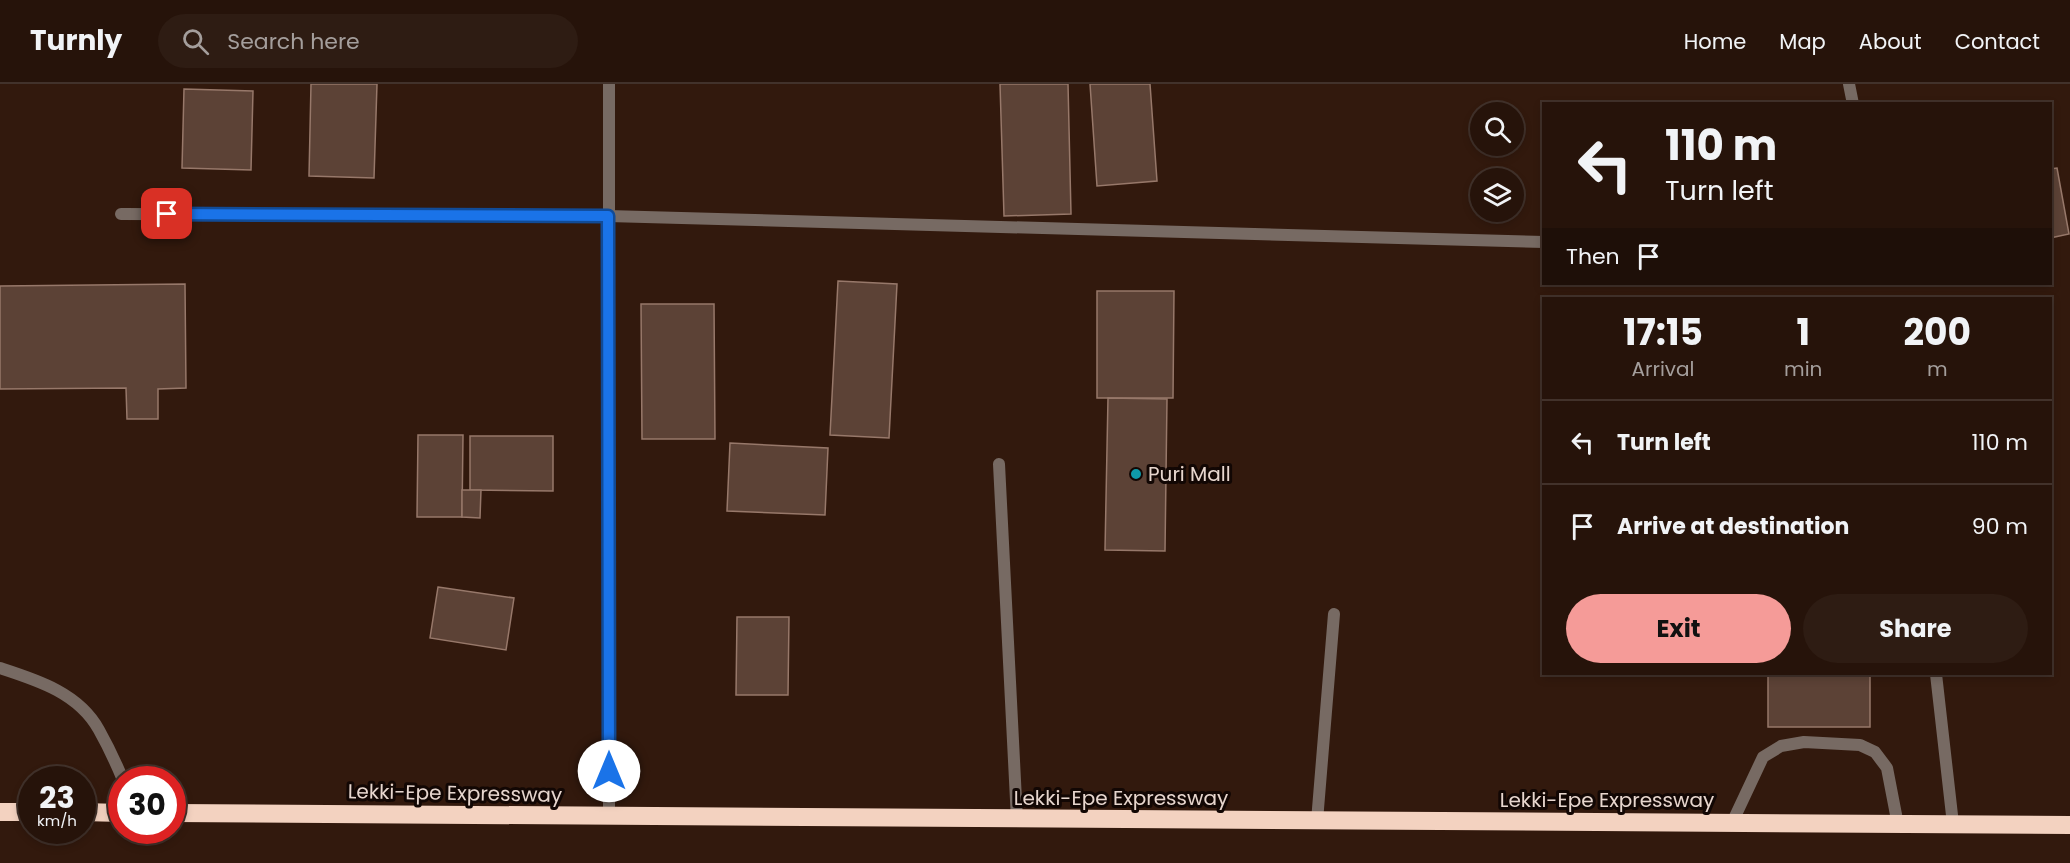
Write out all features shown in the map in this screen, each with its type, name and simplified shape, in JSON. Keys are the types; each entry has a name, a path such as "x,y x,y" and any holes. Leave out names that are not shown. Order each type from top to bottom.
{"highway":[{"path":"0,812 18,812"},
{"name":"Lekki-Epe Expressway","path":"186,813 2070,825"}],"street":[{"path":"609,84 609,817"},
{"path":"1850,84 1853,102"},
{"path":"121,214 608,216 1542,242"},
{"path":"999,464 1017,820"},
{"path":"1317,821 1334,614"},
{"path":"0,668 45,682 77,703 98,728 116,766"},
{"path":"1936,675 1953,824"},
{"path":"1732,823 1763,757 1781,746 1804,742 1860,745 1875,752 1887,768 1898,825"}],"building":[{"path":"311,84 377,84 374,178 309,176"},
{"path":"1000,84 1068,84 1071,214 1004,216"},
{"path":"1090,84 1150,84 1157,181 1097,186"},
{"path":"184,89 253,91 251,170 182,168"},
{"path":"2057,168 2069,234 2052,238 2052,169"},
{"path":"838,281 897,284 889,438 830,435"},
{"path":"185,284 186,388 158,389 158,419 127,419 126,388 0,389 0,286"},
{"path":"1097,291 1174,291 1173,398 1097,398"},
{"path":"641,304 714,304 715,439 642,439"},
{"name":"Puri Mall","path":"1108,398 1167,399 1165,551 1105,550"},
{"path":"418,435 463,435 462,517 417,517"},
{"path":"470,436 553,436 553,491 470,490"},
{"path":"730,443 828,448 825,515 727,511"},
{"path":"462,490 481,490 480,518 462,517"},
{"path":"438,587 514,598 506,650 430,638"},
{"path":"737,617 789,617 788,695 736,695"},
{"path":"1768,675 1870,675 1870,727 1768,727"}],"place":[{"name":"Puri Mall","path":"1136,474"}],"route":[{"path":"167,214 608,216 609,771"}]}
